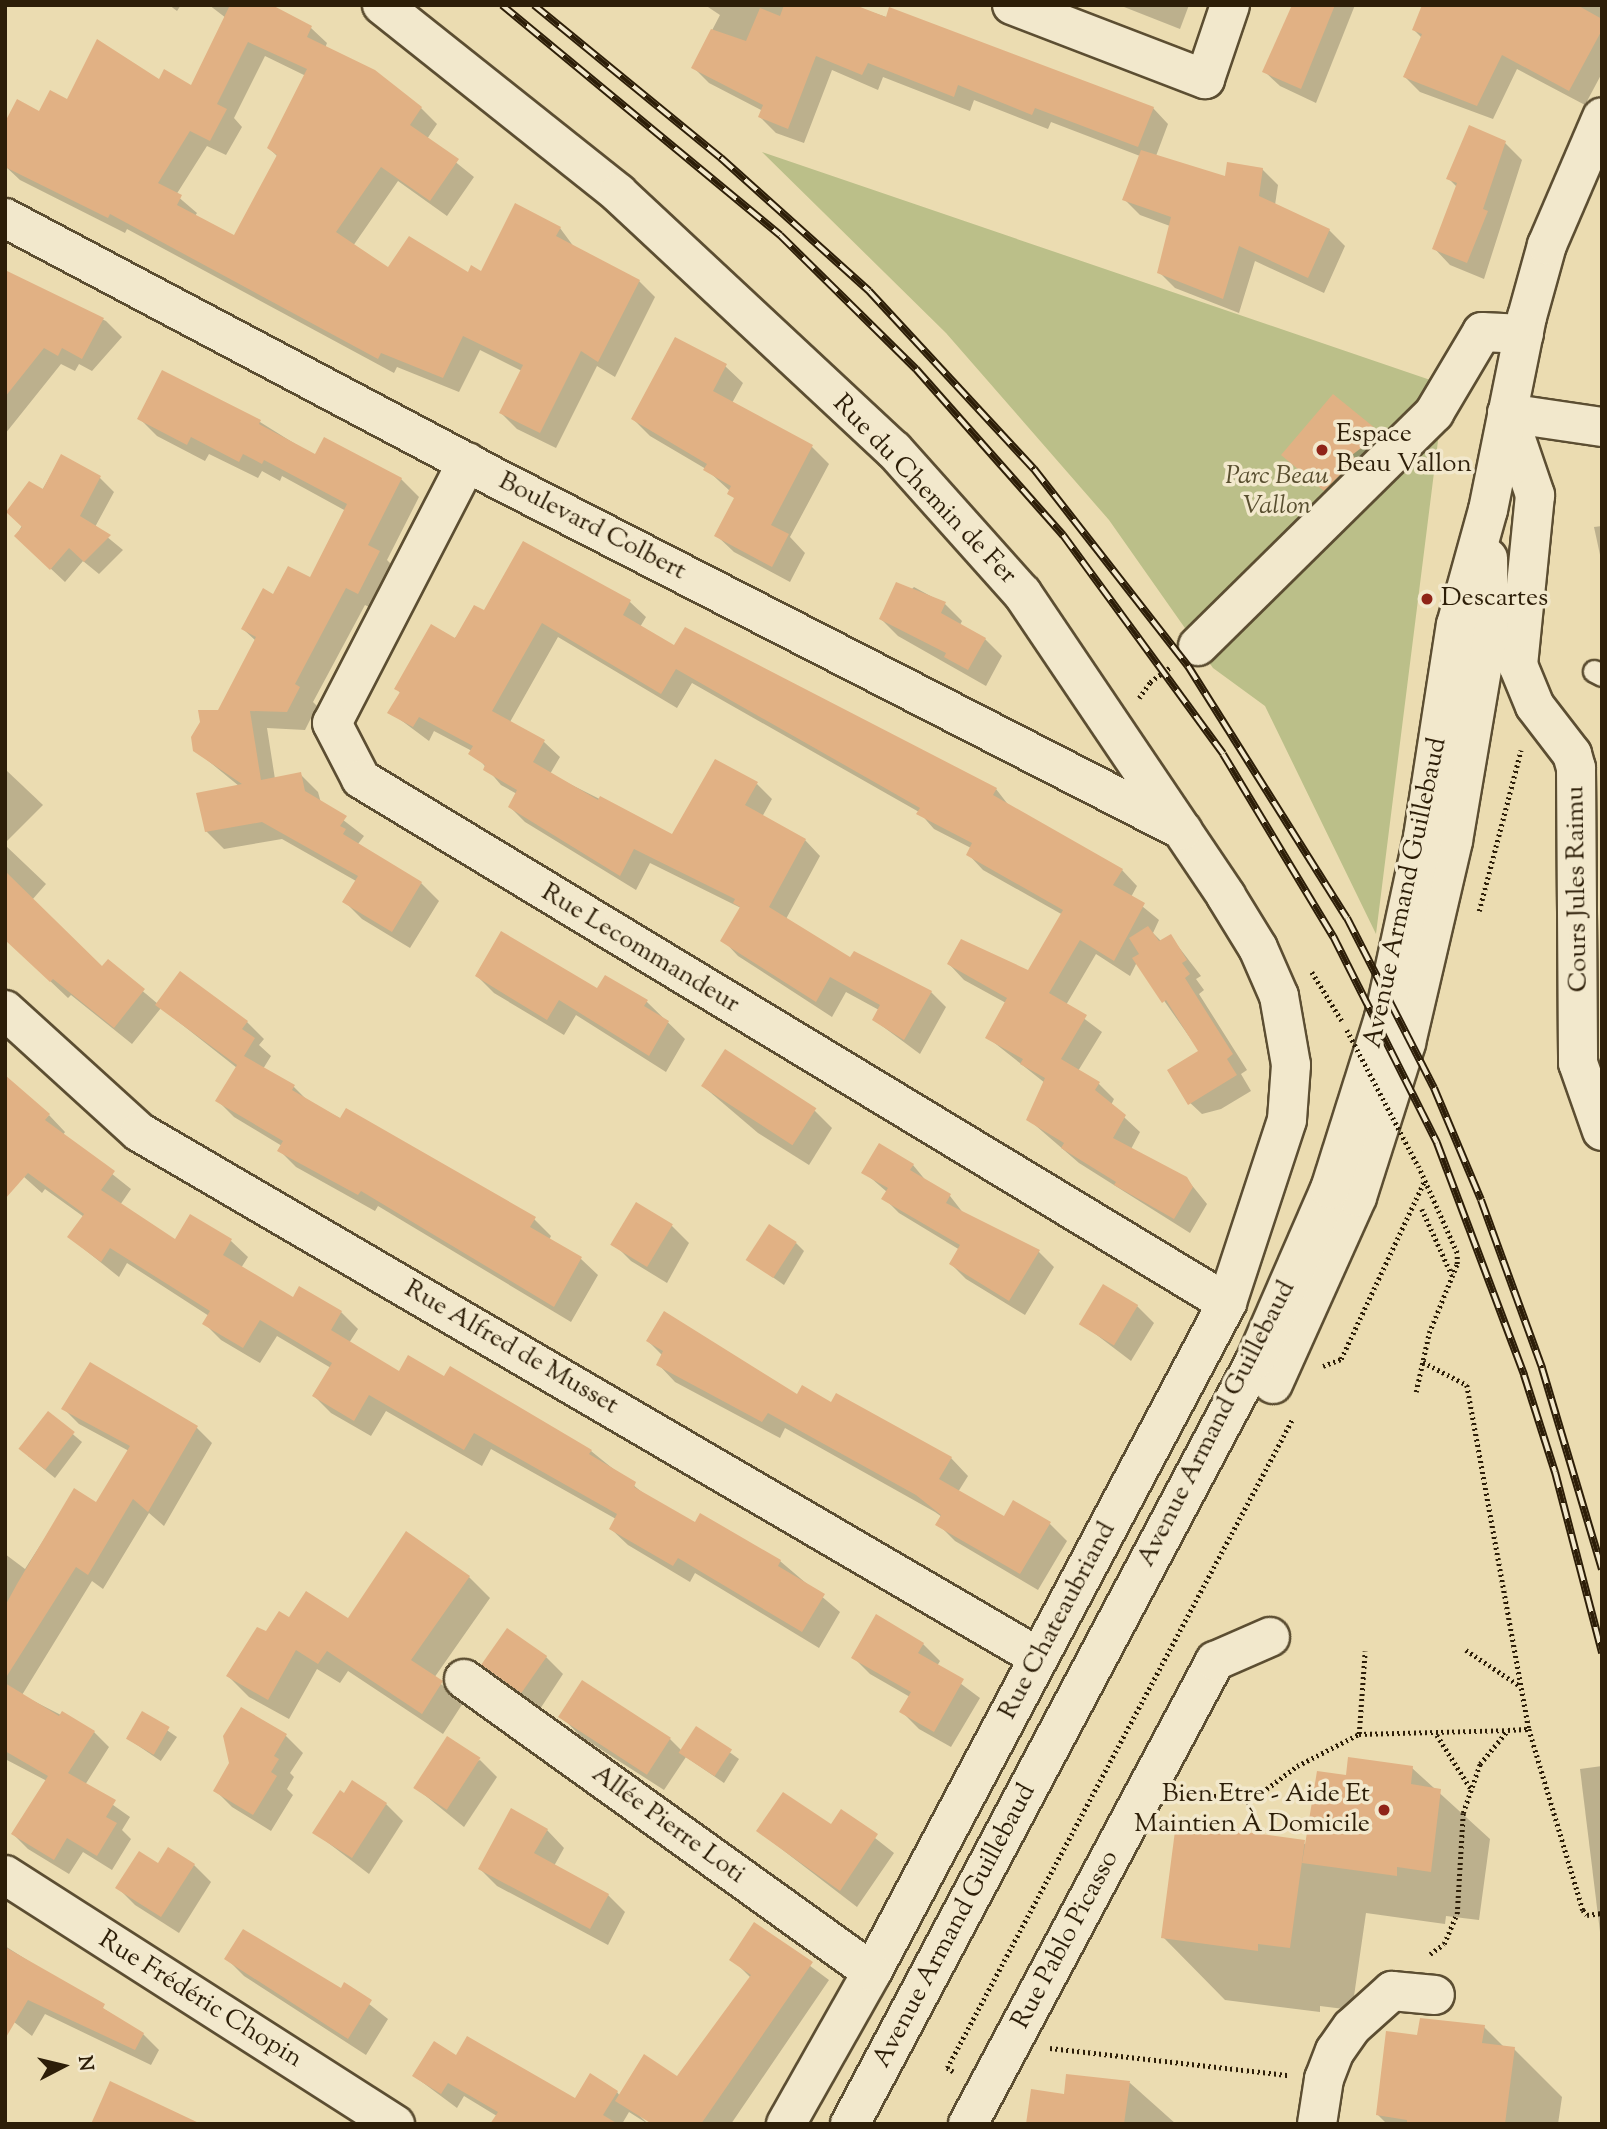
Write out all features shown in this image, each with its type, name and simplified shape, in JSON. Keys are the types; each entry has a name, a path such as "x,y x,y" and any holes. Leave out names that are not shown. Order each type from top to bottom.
{"street":[{"name":"Rue du Chemin de Fer","path":"383,5 618,193 894,450 1022,593 1258,948 1279,996 1291,1065 1289,1101"},
{"path":"1012,5 1205,79 1230,5"},
{"name":"Avenue Armand Guillebaud","path":"850,2124 1256,1359 1329,1189 1384,1018 1423,837 1456,625 1488,510 1524,334 1547,245 1602,117"},
{"name":"Boulevard Colbert","path":"5,218 467,462 1182,830"},
{"path":"1198,646 1434,413 1482,332 1524,334"},
{"path":"1507,412 1602,427"},
{"name":"Cours Jules Raimu","path":"1507,412 1535,495 1518,664 1535,706 1572,754 1576,768 1578,1063 1602,1131"},
{"name":"Rue Lecommandeur","path":"467,462 331,723 360,779 1227,1303"},
{"name":"Avenue Armand Guillebaud","path":"880,2124 1280,1370 1357,1198 1406,1043 1453,841 1489,628 1488,510"},
{"name":"Rue Alfred de Musset","path":"5,1010 139,1132 1038,1657"},
{"name":"Rue Chateaubriand","path":"786,2124 872,1972 1227,1303 1289,1101"},
{"name":"Rue Pablo Picasso","path":"968,2124 1215,1661 1270,1637"},
{"name":"Allée Pierre Loti","path":"464,1679 872,1972"},
{"name":"Rue Frédéric Chopin","path":"5,1875 395,2124"},
{"path":"1317,2124 1324,2079 1335,2051 1352,2027 1392,1991 1435,1995"}],"path":[{"path":"1348,1030 1418,1166 1457,1253 1453,1276 1429,1332 1416,1392"},
{"path":"1320,1367 1341,1359 1424,1181"},
{"path":"1422,1209 1453,1276"},
{"path":"1423,1362 1467,1385 1528,1729 1583,1910 1587,1914 1602,1913"},
{"path":"1466,1650 1520,1686"},
{"path":"1359,1734 1365,1651"},
{"path":"1149,1785 1249,1802 1297,1766 1359,1734 1437,1735 1528,1729"},
{"path":"1423,1955 1433,1954 1444,1944 1457,1914 1463,1814 1480,1764 1508,1730"},
{"path":"1437,1735 1471,1789"},
{"path":"1011,2043 1324,2079"}],"green space":[{"name":"Parc Beau Vallon","path":"762,152 1445,385 1376,934 1265,706 1213,668 1109,520 946,333"}],"building":[{"path":"230,5 272,5 312,26 307,37 375,70 422,107 410,125 459,159 430,201 381,167 336,232 388,267 409,236 468,272 471,265 481,271 515,203 561,227 556,236 640,280 598,362 581,351 540,433 499,413 523,365 463,336 443,378 381,353 378,359 110,214 108,218 5,167 5,122 17,99 39,111 50,90 67,99 97,39 159,79 164,69 191,85","holes":["248,42 307,69 267,148 277,155 234,235 177,205 182,195 158,183 190,131 210,141 227,109 217,104"]},
{"path":"784,5 855,5 886,17 889,7 1154,107 1138,147 1035,108 1032,115 958,85 954,97 868,63 862,75 816,56 788,129 758,117 763,105 691,68 711,29 746,41 760,8 780,16"},
{"path":"1292,5 1335,5 1301,89 1262,72"},
{"path":"1422,5 1577,5 1602,19 1602,30 1569,91 1502,55 1477,106 1403,77 1422,34 1412,30"},
{"path":"1469,125 1506,141 1483,209 1488,211 1467,263 1432,249 1457,183 1446,179"},
{"path":"1141,150 1225,176 1227,162 1263,168 1259,196 1330,229 1308,278 1239,246 1223,299 1157,273 1171,217 1122,200"},
{"path":"5,270 104,318 82,359 62,348 58,356 44,348 5,397"},
{"path":"675,337 727,364 713,391 813,445 771,525 789,534 772,567 714,536 734,498 727,494 731,486 703,470 707,464 631,419"},
{"path":"162,370 261,420 259,424 315,454 324,437 402,478 368,545 380,551 358,594 346,588 295,684 300,687 287,712 250,711 261,780 301,772 305,791 347,816 340,826 346,829 343,834 422,882 392,932 342,902 358,876 262,822 205,832 196,793 242,784 193,751 191,737 200,722 198,710 218,710 256,637 241,629 263,588 273,594 288,566 310,577 347,504 264,460 262,464 243,454 239,462 191,437 187,445 137,419"},
{"name":"Espace Beau Vallon","path":"1333,394 1381,433 1352,455 1356,459 1324,491 1281,455"},
{"path":"61,454 101,476 80,516 111,535 84,562 69,548 50,570 14,536 22,527 6,512 29,481 43,489"},
{"path":"523,541 631,600 623,615 674,645 685,627 997,788 993,795 1123,869 1113,885 1145,903 1114,961 1080,940 1049,993 1087,1015 1061,1059 1100,1082 1095,1090 1126,1115 1113,1138 1187,1177 1193,1187 1174,1219 1114,1185 1116,1182 1061,1148 1064,1143 1026,1120 1045,1078 1020,1064 1023,1059 985,1038 1007,998 947,964 961,939 1028,970 1063,910 966,855 972,843 916,814 920,808 676,669 661,694 542,623 492,711 545,740 533,762 598,800 600,796 672,834 715,759 758,782 745,805 806,839 769,907 850,957 854,951 932,991 904,1040 872,1020 880,1005 830,977 816,1002 720,941 740,907 733,903 735,899 634,849 620,876 508,807 517,790 483,770 485,765 468,754 473,746 419,717 413,727 387,713 400,692 394,689 431,624 455,638 474,605 484,610"},
{"path":"896,582 946,602 941,613 986,638 968,670 944,657 946,653 879,619"},
{"path":"5,871 102,966 108,959 145,989 114,1028 53,979 50,982 5,940"},
{"path":"1148,926 1159,941 1171,934 1187,960 1182,963 1190,974 1185,978 1233,1054 1227,1059 1237,1075 1188,1105 1167,1070 1198,1051 1166,1000 1162,1003 1132,958 1139,954 1129,938"},
{"path":"501,931 597,988 605,975 648,1000 644,1006 669,1021 649,1056 559,1000 547,1020 475,976"},
{"path":"180,971 248,1021 242,1029 255,1038 244,1056 295,1085 292,1090 340,1118 346,1108 536,1217 530,1227 582,1257 554,1307 361,1191 358,1195 277,1151 283,1141 215,1101 237,1065 155,1005"},
{"path":"725,1049 816,1108 792,1145 701,1086"},
{"path":"5,1075 50,1114 45,1120 115,1171 101,1190 175,1239 190,1214 232,1239 223,1255 293,1297 299,1286 342,1311 331,1330 399,1371 408,1355 444,1376 450,1366 592,1450 589,1454 636,1482 634,1487 695,1522 700,1513 781,1560 778,1566 825,1594 802,1632 678,1558 673,1566 609,1529 617,1514 474,1433 464,1450 369,1395 354,1421 312,1396 332,1363 260,1320 243,1348 202,1324 210,1311 110,1248 101,1262 67,1237 84,1214 28,1173 5,1199"},
{"path":"879,1143 914,1164 910,1170 951,1194 946,1203 1040,1250 1009,1301 949,1264 960,1245 881,1199 888,1188 861,1173"},
{"path":"636,1202 673,1224 647,1267 610,1245"},
{"path":"769,1224 797,1242 773,1278 746,1260"},
{"path":"1103,1284 1138,1305 1114,1345 1079,1324"},
{"path":"664,1311 797,1394 802,1385 831,1402 836,1393 952,1457 939,1479 1004,1516 1013,1500 1051,1522 1020,1574 935,1525 941,1515 916,1495 768,1413 762,1422 656,1365 663,1351 646,1341"},
{"path":"90,1362 198,1426 148,1512 133,1499 88,1575 76,1567 5,1679 5,1606 74,1488 96,1502 130,1446 61,1409"},
{"path":"48,1411 75,1432 45,1470 18,1449"},
{"path":"406,1531 470,1576 411,1660 443,1681 422,1714 327,1651 318,1664 296,1650 268,1700 226,1676 257,1627 266,1631 279,1611 289,1617 306,1591 348,1618"},
{"path":"876,1614 924,1643 918,1653 964,1679 934,1732 899,1712 911,1692 851,1658"},
{"path":"507,1628 547,1656 521,1693 481,1665"},
{"path":"582,1680 671,1738 647,1775 558,1717"},
{"path":"5,1683 59,1716 62,1711 95,1731 68,1773 116,1800 106,1817 117,1823 97,1856 67,1838 54,1860 11,1834 48,1776 5,1751"},
{"path":"241,1707 287,1734 274,1756 279,1759 271,1772 277,1776 253,1815 213,1791 229,1763 223,1736"},
{"path":"142,1711 170,1727 154,1755 126,1739"},
{"path":"696,1726 732,1749 715,1776 679,1753"},
{"path":"447,1736 481,1758 447,1810 413,1788"},
{"path":"1348,1757 1413,1766 1411,1784 1441,1789 1431,1872 1397,1867 1397,1876 1302,1863 1317,1771 1346,1775"},
{"path":"352,1780 387,1803 352,1858 312,1833 340,1790 344,1793"},
{"path":"783,1792 831,1824 841,1809 878,1834 840,1891 756,1831"},
{"path":"511,1808 548,1829 534,1853 609,1894 590,1929 478,1869"},
{"path":"1207,1827 1305,1840 1290,1948 1258,1944 1258,1951 1161,1938 1175,1831 1207,1835"},
{"path":"168,1847 195,1864 161,1917 115,1888 139,1851 158,1863"},
{"path":"754,1922 813,1962 701,2124 652,2124 615,2101 644,2054 677,2076 751,1975 729,1960"},
{"path":"243,1929 341,1988 344,1982 372,2000 348,2039 224,1959"},
{"path":"5,1947 105,2004 103,2008 144,2033 135,2050 28,2000 5,2039"},
{"path":"1420,2018 1485,2025 1482,2043 1515,2047 1505,2124 1407,2124 1407,2120 1376,2115 1386,2031 1417,2035"},
{"path":"467,2036 575,2098 590,2073 618,2091 603,2115 618,2124 490,2124 498,2112 448,2083 441,2094 412,2076 434,2041 456,2055"},
{"path":"1066,2074 1130,2081 1124,2124 1026,2124 1031,2089 1064,2094"},
{"path":"110,2081 201,2124 91,2124"}],"railway":[{"path":"502,5 780,235 916,369 1063,535 1223,754 1333,936 1437,1143 1524,1375 1555,1472 1602,1653"},
{"path":"534,5 721,158 869,291 1034,469 1188,666 1347,918 1434,1088 1481,1200 1542,1368 1602,1569"}],"place":[{"name":"Espace Beau Vallon","path":"1322,450"},
{"name":"Descartes","path":"1427,599"},
{"name":"Bien Etre - Aide Et Maintien À Domicile","path":"1384,1810"}]}
